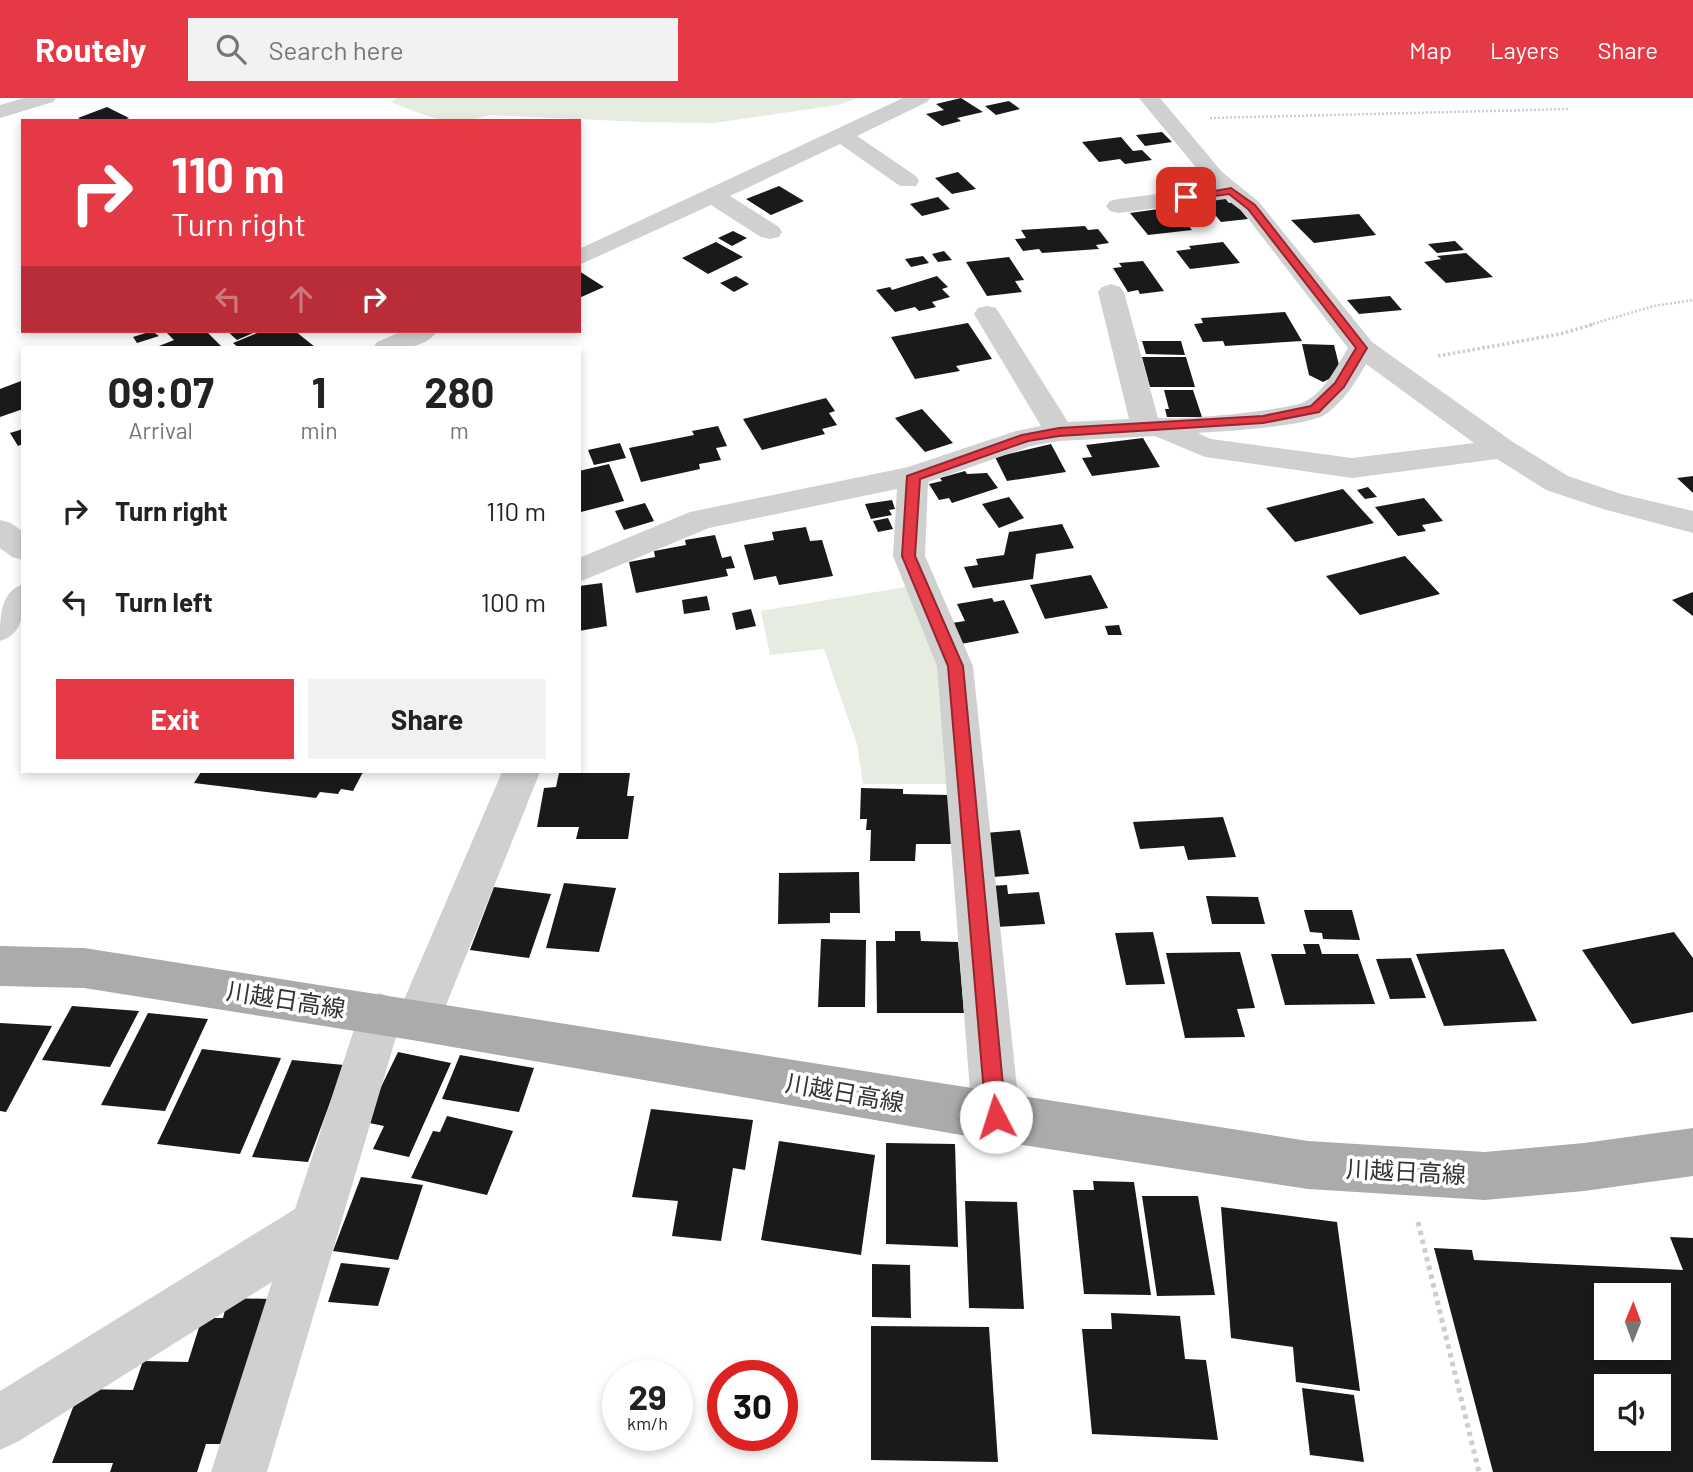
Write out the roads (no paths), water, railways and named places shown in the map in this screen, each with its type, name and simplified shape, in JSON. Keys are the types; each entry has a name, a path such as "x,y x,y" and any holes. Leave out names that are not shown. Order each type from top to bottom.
{"main road":[{"name":"川越日高線","path":"0,966 84,968 399,1017 996,1117 1308,1165 1485,1176 1584,1167 1692,1152"}],"street":[{"path":"0,112 46,98"},
{"path":"581,257 920,98"},
{"path":"1149,98 1214,177 1251,207 1362,348 1502,449 1557,483 1614,502 1693,522"},
{"path":"840,134 908,181"},
{"path":"1118,206 1231,191"},
{"path":"712,195 770,232"},
{"path":"1111,292 1153,427"},
{"path":"987,314 1059,432"},
{"path":"391,346 420,333"},
{"path":"581,570 701,519 914,476 1026,438 1059,432 1263,419 1314,409 1340,385 1362,348"},
{"path":"1153,427 1205,448 1352,468 1502,449"},
{"path":"914,476 909,556 955,666 996,1117"},
{"path":"0,531 21,547"},
{"path":"0,548 21,549"},
{"path":"0,628 21,599"},
{"path":"239,1472 316,1225 399,1017 521,773"},
{"path":"0,1422 316,1225"}]}
